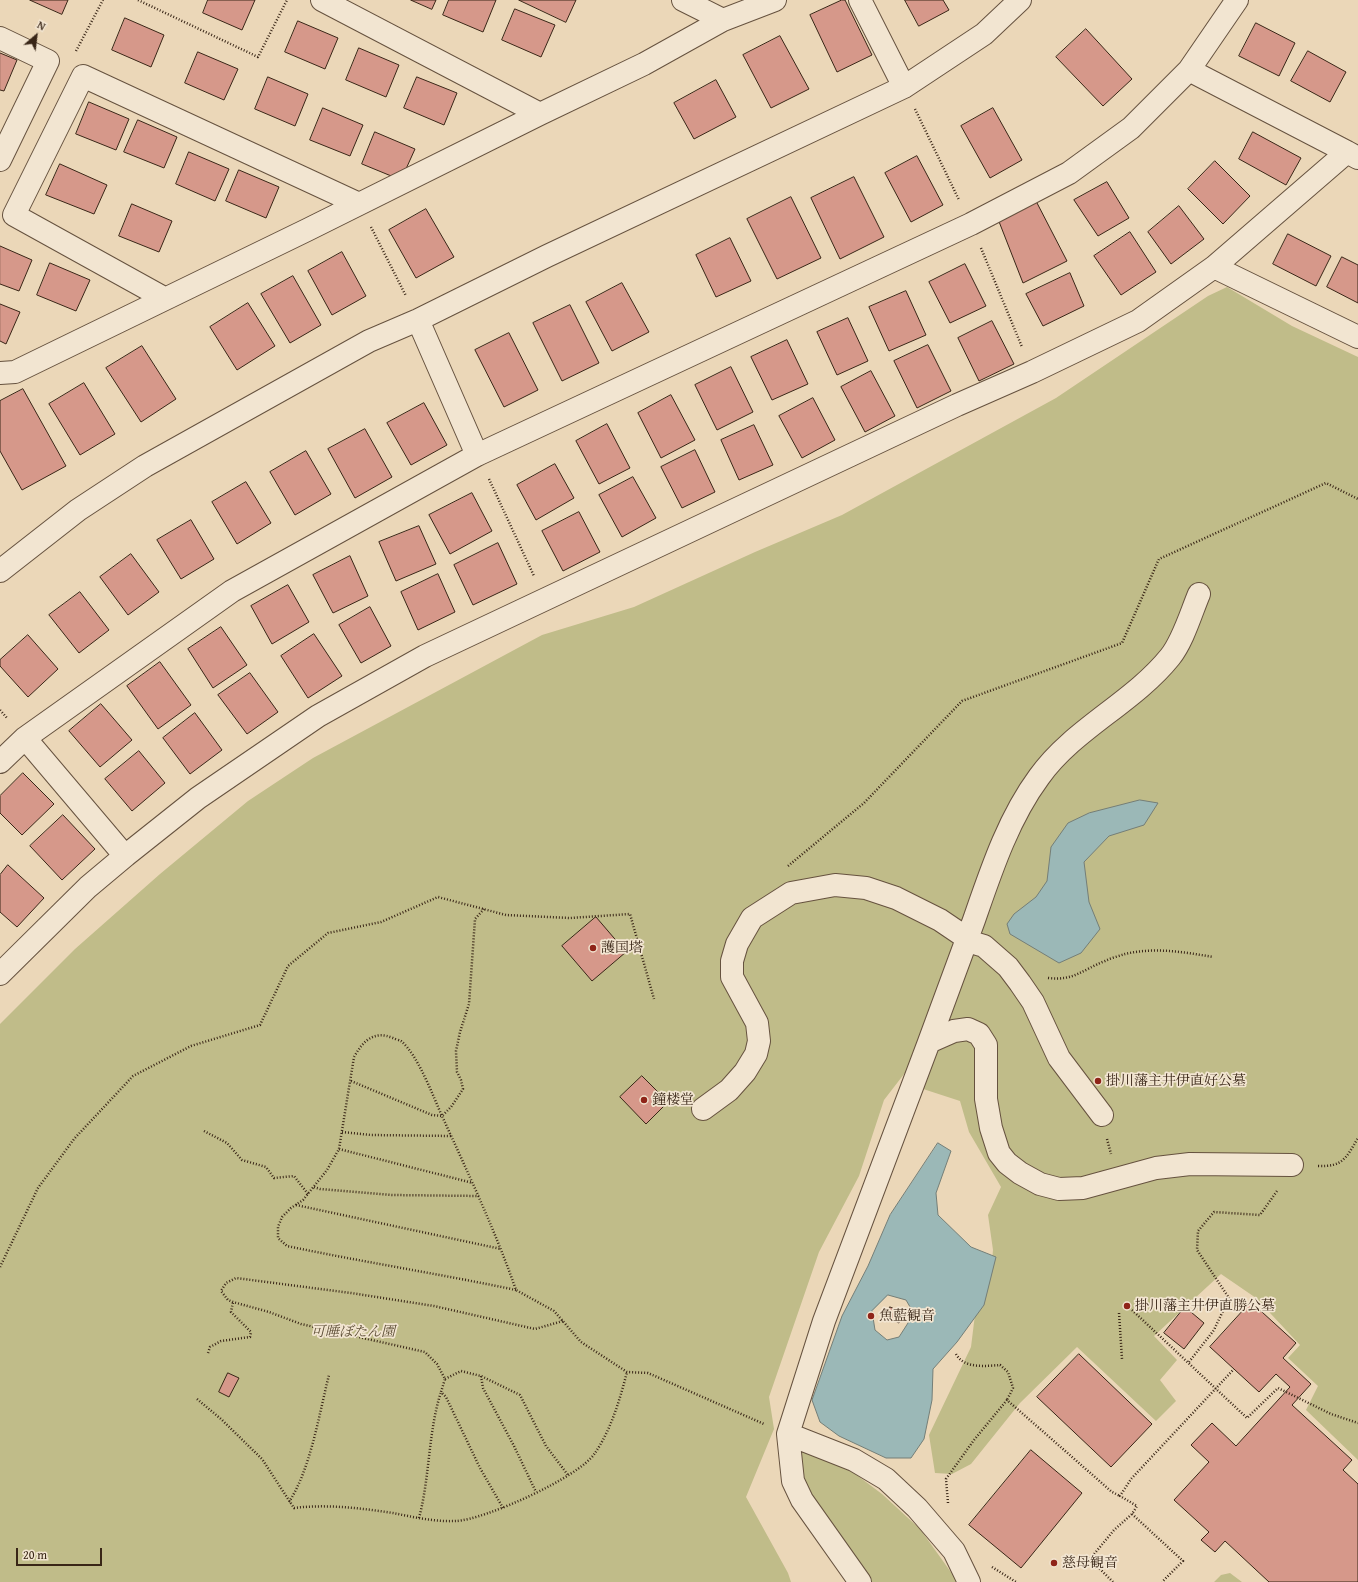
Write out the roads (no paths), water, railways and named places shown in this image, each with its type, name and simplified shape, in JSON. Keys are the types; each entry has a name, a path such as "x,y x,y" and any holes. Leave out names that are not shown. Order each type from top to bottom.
{"street":[{"path":"322,0 540,114"},
{"path":"683,0 723,20"},
{"path":"0,372 15,372 644,64 723,20 775,0"},
{"path":"860,0 904,87"},
{"path":"0,571 78,510 145,466 368,341 418,320 547,256 904,87 984,34 1020,0"},
{"path":"0,762 25,738 232,591 478,455 964,227 1069,173 1131,128 1188,70 1238,0"},
{"path":"0,38 48,62 0,160"},
{"path":"0,974 88,887 125,856 198,798 318,716 425,656 1138,321 1214,267 1352,155 1188,70"},
{"path":"164,298 14,215 83,76 359,204"},
{"path":"1214,267 1358,337"},
{"path":"418,320 478,455"},
{"path":"860,1582 802,1500 793,1481 788,1434 824,1321 929,1042 994,862 1017,812 1039,777 1063,750 1114,710 1171,656 1186,627 1199,594"},
{"path":"25,738 125,856"},
{"path":"703,1109 729,1090 745,1072 756,1054 760,1041 757,1023 732,977 732,961 737,944 752,918 791,893 835,885 866,888 896,898 940,920 974,943 984,946 1008,967 1020,983 1033,1002 1059,1058 1102,1115"},
{"path":"929,1042 954,1031 968,1029 979,1034 986,1045 986,1099 991,1128 999,1153 1007,1163 1020,1173 1040,1184 1059,1189 1083,1188 1116,1177 1156,1168 1190,1164 1292,1165"},
{"path":"788,1434 854,1460 886,1480 917,1508 954,1551 969,1582"}],"water":[{"path":"1140,800 1158,803 1144,825 1109,836 1084,862 1089,902 1100,929 1081,953 1059,963 1010,934 1007,924 1014,914 1036,897 1047,881 1051,847 1068,823 1089,813"},
{"path":"938,1143 951,1151 936,1193 938,1215 971,1247 996,1257 984,1305 957,1342 933,1369 932,1400 924,1439 911,1458 886,1458 839,1436 820,1422 812,1400 842,1316 868,1266 890,1215","holes":["888,1295 906,1300 913,1312 908,1323 899,1337 887,1340 875,1330 872,1311"]}],"place":[{"name":"護国塔","path":"593,948"},
{"name":"掛川藩主井伊直好公墓","path":"1098,1081"},
{"name":"鐘楼堂","path":"644,1100"},
{"name":"掛川藩主井伊直勝公墓","path":"1127,1306"},
{"name":"魚藍観音","path":"871,1316"},
{"name":"慈母観音","path":"1054,1563"}],"park label":[{"name":"可睡ぼたん園","path":"353,1332"}]}
